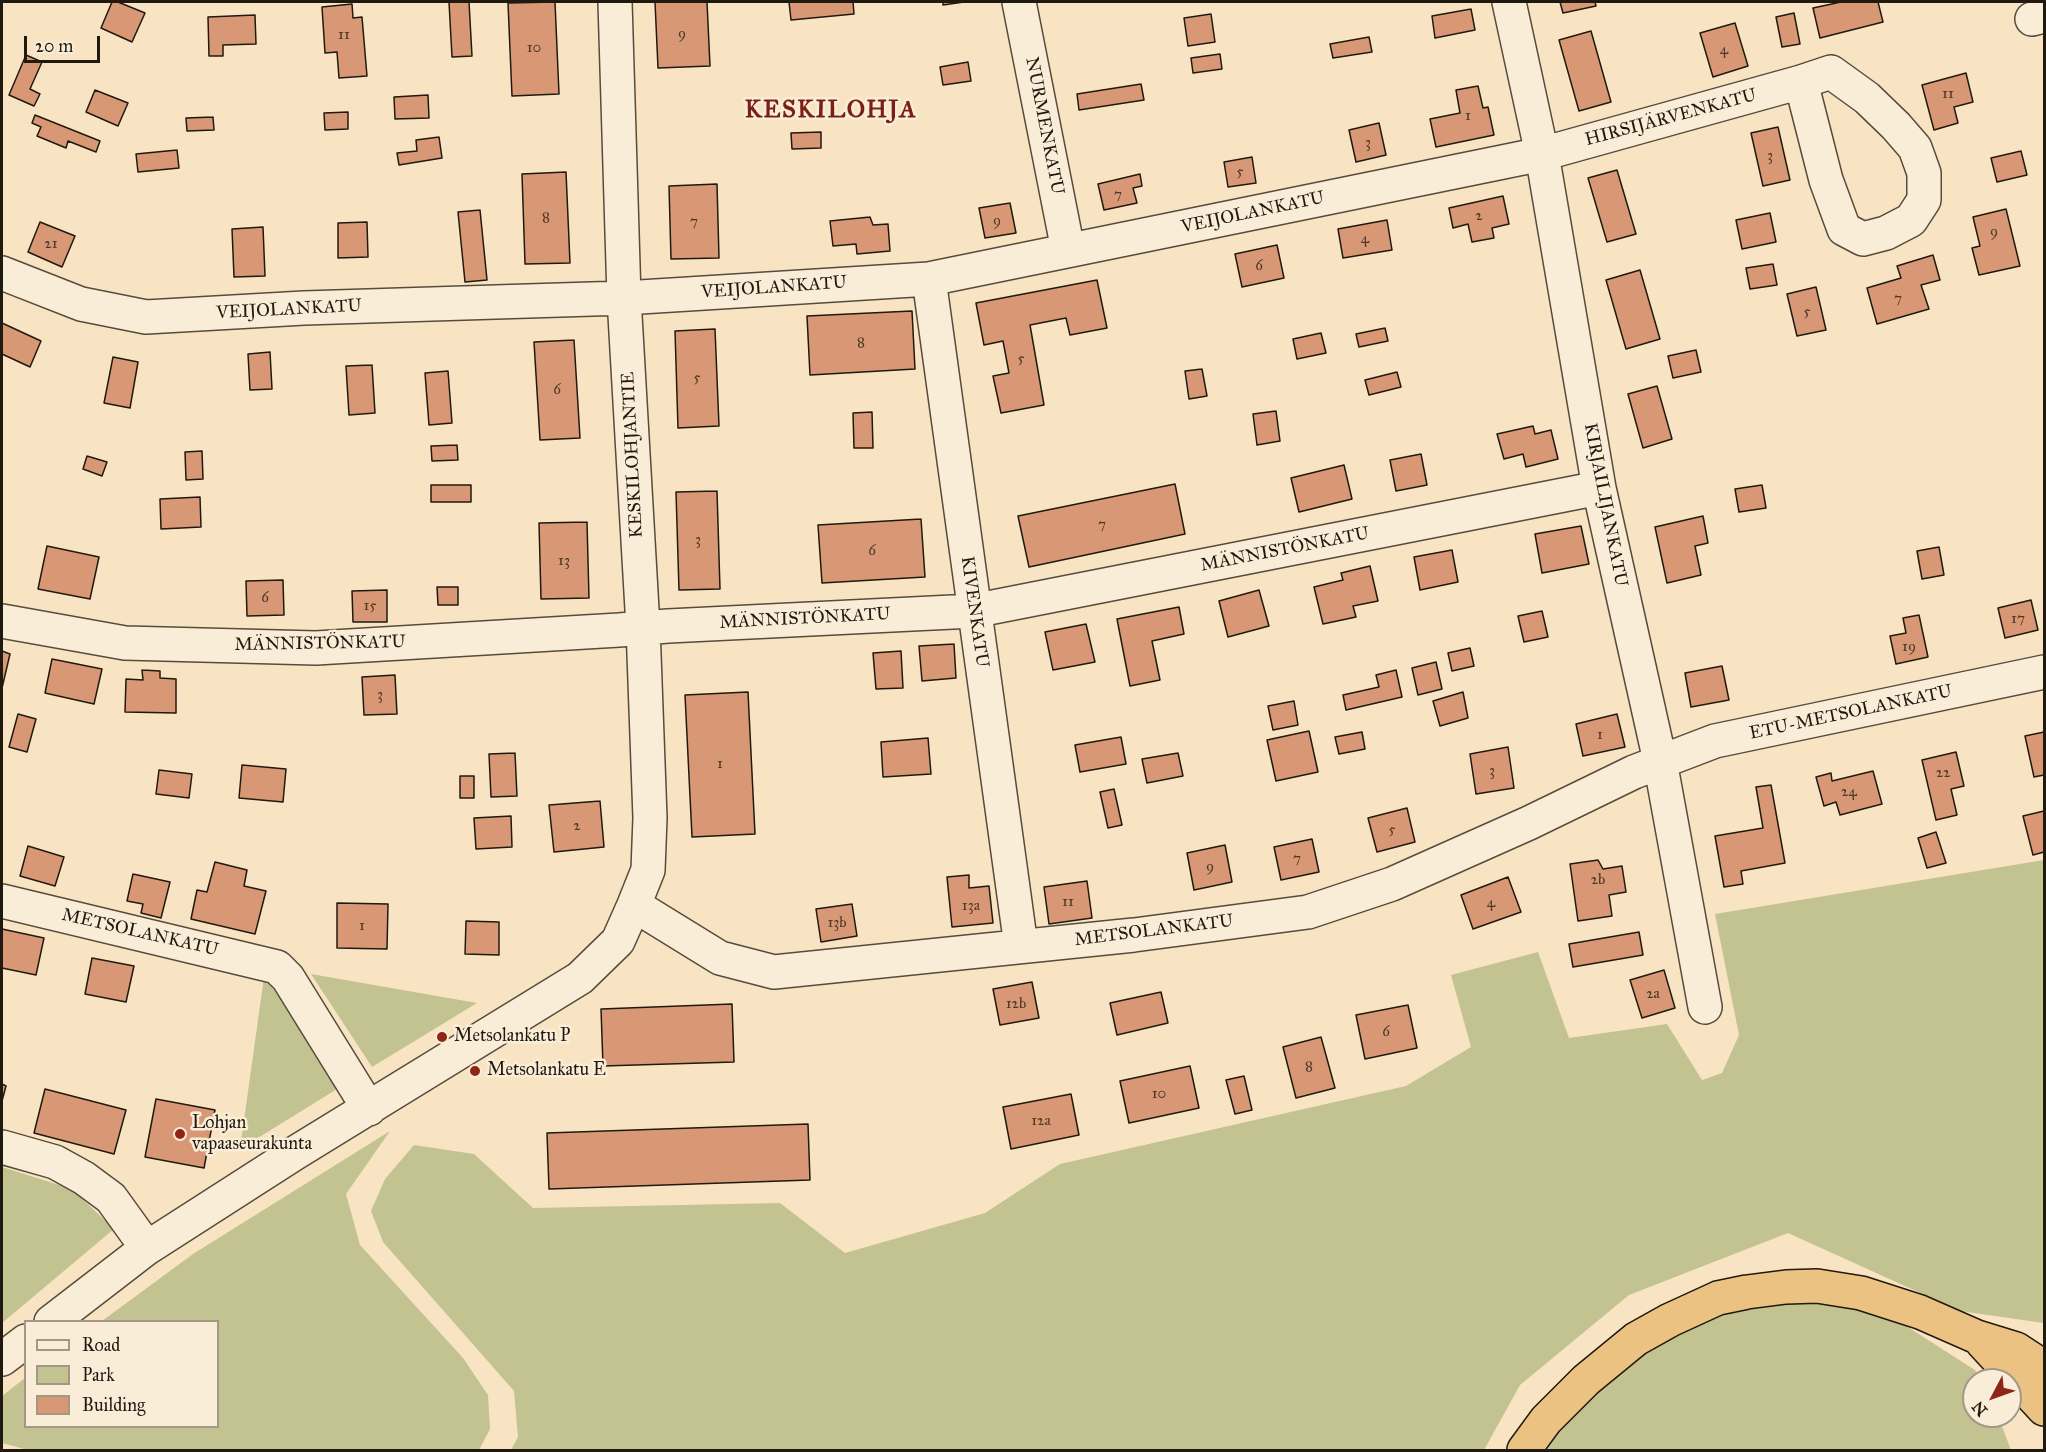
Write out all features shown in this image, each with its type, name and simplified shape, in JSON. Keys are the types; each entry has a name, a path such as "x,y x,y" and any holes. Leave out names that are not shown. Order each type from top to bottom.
{"highway":[{"path":"1524,1450 1554,1412 1586,1380 1635,1339 1718,1298 1786,1287 1817,1286 1861,1293 1910,1309 1977,1337 2016,1349 2044,1367"},
{"path":"1977,1337 2044,1409"}],"street":[{"name":"KESKILOHJANTIE","path":"54,1320 147,1248 295,1153 369,1110 580,978 618,941 634,905 648,870 650,818 624,298 615,2"},
{"name":"NURMENKATU","path":"1019,2 1068,250"},
{"name":"KIRJAILIJANKATU","path":"1509,2 1542,154 1599,488 1660,761 1705,1007"},
{"name":"HIRSIJÄRVENKATU","path":"1542,154 1832,72 1867,98 1915,148 1924,173 1924,200 1911,220 1886,233 1863,239 1844,229 1826,180 1801,82"},
{"name":"VEIJOLANKATU","path":"2,273 81,304 146,317 304,308 624,298 929,279 1542,154"},
{"name":"KIVENKATU","path":"929,279 1021,946"},
{"name":"MÄNNISTÖNKATU","path":"2,621 125,644 316,648 642,627 974,611 1599,488"},
{"name":"ETU-METSOLANKATU","path":"1660,761 1715,741 2044,672"},
{"name":"METSOLANKATU","path":"634,905 720,958 774,972 1134,935 1308,912 1392,884 1529,824 1660,761"},
{"name":"METSOLANKATU","path":"2,901 277,967 288,978 369,1110"},
{"path":"2,1147 55,1162 84,1178 111,1198 147,1248"},
{"path":"2,1359 24,1342"}],"green space":[{"path":"2044,860 2044,1323 1960,1311 1788,1233 1629,1295 1520,1385 1484,1450 511,1450 518,1437 514,1391 383,1242 371,1211 385,1179 414,1145 474,1154 533,1208 780,1203 845,1253 985,1213 1060,1164 1406,1086 1471,1047 1451,975 1538,952 1569,1038 1667,1024 1702,1080 1722,1073 1739,1035 1715,914"},
{"path":"311,974 477,1003 372,1067"},
{"path":"264,977 285,1004 337,1089 240,1149"},
{"path":"390,1131 346,1194 360,1245 463,1358 488,1395 490,1429 479,1450 28,1450 2,1443 2,1396 24,1379 24,1428 219,1428 219,1320 103,1320 193,1254"},
{"path":"2,1167 72,1189 114,1229 2,1323"},
{"path":"1816,1295 1900,1322 1972,1368 1962,1368 1962,1428 2003,1428 2011,1450 1539,1450 1618,1368 1704,1317"}],"building":[{"path":"112,2 118,2 145,13 132,42 101,28"},
{"path":"449,2 469,2 472,56 452,57"},
{"path":"555,2 559,94 512,96 508,3"},
{"path":"655,2 707,2 710,66 658,68"},
{"path":"789,2 853,2 854,14 791,20"},
{"path":"943,2 964,2 943,5"},
{"path":"1560,2 1595,2 1596,6 1563,13"},
{"path":"1841,2 1878,2 1883,22 1820,38 1813,8"},
{"path":"352,4 353,18 362,17 367,76 339,78 337,52 325,53 322,7"},
{"path":"1471,9 1475,30 1435,38 1432,16"},
{"path":"1794,13 1800,44 1782,47 1776,17"},
{"path":"1211,14 1215,42 1188,46 1184,18"},
{"path":"255,15 256,44 223,45 223,56 209,56 208,17"},
{"path":"1735,23 1748,66 1713,77 1700,33"},
{"path":"1591,31 1611,102 1579,111 1559,40"},
{"path":"1369,37 1372,52 1333,58 1330,44"},
{"path":"1220,54 1222,69 1193,73 1191,58"},
{"path":"26,55 42,62 30,89 40,94 34,106 9,95"},
{"path":"968,62 971,81 943,85 940,67"},
{"path":"1966,73 1973,102 1954,107 1958,123 1934,130 1922,85"},
{"path":"1141,84 1144,100 1079,110 1077,94"},
{"path":"1478,86 1483,108 1488,107 1494,135 1436,147 1430,119 1460,113 1456,90"},
{"path":"95,90 128,103 118,126 86,112"},
{"path":"428,95 429,118 395,119 394,97"},
{"path":"348,112 348,129 325,130 324,113"},
{"path":"35,115 100,141 96,152 68,141 66,148 37,136 41,127 32,123"},
{"path":"213,117 214,130 187,131 186,118"},
{"path":"1379,123 1386,155 1356,162 1349,130"},
{"path":"1778,127 1790,180 1763,186 1751,133"},
{"path":"821,132 821,148 792,149 791,133"},
{"path":"439,137 442,158 399,165 397,153 417,151 416,140"},
{"path":"177,150 179,168 138,172 136,154"},
{"path":"2021,151 2027,175 1997,182 1991,158"},
{"path":"1252,157 1256,183 1228,187 1224,162"},
{"path":"1617,170 1636,234 1607,242 1588,178"},
{"path":"566,172 570,263 525,264 522,174"},
{"path":"1140,174 1142,186 1133,188 1137,203 1104,210 1098,184"},
{"path":"717,184 719,258 671,259 669,186"},
{"path":"1503,196 1509,224 1492,228 1494,238 1472,242 1468,224 1453,228 1449,208"},
{"path":"1010,203 1016,233 985,238 979,208"},
{"path":"2006,209 2020,266 1979,275 1972,248 1980,246 1973,217"},
{"path":"480,210 487,280 465,282 458,212"},
{"path":"1770,213 1776,242 1742,249 1736,220"},
{"path":"870,217 873,225 888,224 890,251 857,254 856,244 833,246 830,221"},
{"path":"1387,220 1392,250 1343,258 1338,229"},
{"path":"40,222 75,236 62,267 28,252"},
{"path":"367,222 368,257 338,258 338,223"},
{"path":"263,227 265,276 234,277 232,229"},
{"path":"1277,245 1284,278 1242,287 1235,254"},
{"path":"1933,255 1940,280 1921,285 1929,309 1877,324 1867,288 1901,278 1897,266"},
{"path":"1773,264 1777,285 1750,289 1746,268"},
{"path":"1640,270 1660,339 1626,349 1606,280"},
{"path":"1097,280 1107,328 1070,335 1066,318 1030,325 1044,405 1001,413 993,376 1009,373 1003,341 984,345 976,303"},
{"path":"1816,287 1826,330 1797,336 1787,294"},
{"path":"912,311 915,369 810,375 807,316"},
{"path":"2,323 41,341 30,367 2,354"},
{"path":"1385,328 1388,341 1359,347 1356,334"},
{"path":"715,329 719,426 678,428 675,331"},
{"path":"1321,333 1326,353 1297,359 1293,339"},
{"path":"574,340 580,438 540,440 534,342"},
{"path":"1696,350 1701,372 1673,378 1668,356"},
{"path":"270,352 272,389 250,390 248,354"},
{"path":"113,357 138,362 130,408 104,403"},
{"path":"372,365 375,413 349,415 346,366"},
{"path":"1202,369 1207,396 1189,399 1185,371"},
{"path":"448,371 452,423 429,425 425,373"},
{"path":"1397,372 1401,387 1369,395 1365,380"},
{"path":"1657,386 1672,439 1643,448 1628,394"},
{"path":"1276,411 1280,441 1257,445 1253,414"},
{"path":"872,412 873,448 854,448 853,413"},
{"path":"1533,426 1535,434 1551,430 1558,459 1526,467 1523,454 1504,459 1497,434"},
{"path":"457,445 458,460 432,461 431,446"},
{"path":"202,451 203,479 186,480 185,452"},
{"path":"1421,454 1427,485 1396,491 1390,460"},
{"path":"87,456 107,462 102,476 83,469"},
{"path":"1344,465 1352,499 1299,512 1291,478"},
{"path":"1175,484 1185,534 1029,567 1018,516"},
{"path":"431,485 471,485 471,502 431,502"},
{"path":"1762,485 1766,508 1739,512 1735,489"},
{"path":"717,491 720,589 679,590 676,492"},
{"path":"200,497 201,527 161,529 160,499"},
{"path":"1703,516 1708,543 1695,546 1701,575 1667,583 1655,527"},
{"path":"921,519 925,577 822,583 818,525"},
{"path":"587,522 589,598 541,599 539,523"},
{"path":"1581,526 1589,564 1542,573 1535,534"},
{"path":"47,546 99,557 90,599 38,589"},
{"path":"1939,547 1944,575 1922,579 1917,551"},
{"path":"1452,550 1458,582 1420,590 1414,557"},
{"path":"1370,566 1378,601 1353,606 1356,617 1323,624 1314,587 1343,580 1341,573"},
{"path":"283,580 284,615 247,616 246,581"},
{"path":"437,587 458,587 458,605 438,605"},
{"path":"387,590 387,622 353,622 352,591"},
{"path":"1259,590 1269,626 1228,637 1219,601"},
{"path":"2031,600 2038,630 2005,638 1998,608"},
{"path":"1179,607 1184,634 1152,641 1160,680 1130,686 1117,619"},
{"path":"1542,611 1548,637 1524,642 1518,616"},
{"path":"1919,615 1928,657 1896,664 1890,636 1906,633 1903,618"},
{"path":"1086,624 1095,662 1053,670 1045,632"},
{"path":"954,644 956,678 922,681 919,646"},
{"path":"1470,648 1474,666 1452,671 1448,653"},
{"path":"2,651 10,654 2,688"},
{"path":"901,651 903,688 876,689 873,653"},
{"path":"52,659 102,669 94,704 45,693"},
{"path":"1436,662 1442,689 1418,695 1412,668"},
{"path":"1722,666 1729,700 1691,707 1685,673"},
{"path":"142,670 160,671 160,678 176,679 176,713 125,712 126,679 143,680"},
{"path":"1396,670 1402,697 1346,710 1343,695 1379,687 1376,675"},
{"path":"395,675 397,714 364,715 362,677"},
{"path":"748,692 755,834 692,837 685,695"},
{"path":"1463,692 1468,718 1440,726 1433,701"},
{"path":"1294,701 1298,725 1273,730 1268,706"},
{"path":"18,714 36,719 27,752 9,747"},
{"path":"1617,714 1625,747 1583,756 1576,724"},
{"path":"1309,731 1318,772 1276,781 1267,740"},
{"path":"1362,732 1365,749 1339,754 1335,737"},
{"path":"2044,732 2044,775 2034,777 2025,736"},
{"path":"1121,737 1126,764 1080,772 1075,745"},
{"path":"928,738 931,774 883,777 881,742"},
{"path":"1508,747 1514,788 1476,794 1470,754"},
{"path":"1956,752 1964,786 1951,789 1957,815 1936,820 1922,760"},
{"path":"515,753 517,796 491,797 489,754"},
{"path":"1178,753 1183,776 1147,783 1142,759"},
{"path":"242,765 286,769 283,802 239,798"},
{"path":"159,770 192,774 189,798 156,794"},
{"path":"1873,771 1882,804 1840,815 1836,802 1824,806 1816,777 1831,773 1832,781"},
{"path":"460,776 474,776 474,798 460,798"},
{"path":"1771,785 1785,863 1741,871 1743,884 1724,887 1715,836 1763,828 1756,787"},
{"path":"1114,789 1122,825 1108,828 1100,792"},
{"path":"600,801 604,847 554,852 549,805"},
{"path":"1407,808 1415,842 1377,852 1368,818"},
{"path":"2044,811 2044,852 2033,855 2023,816"},
{"path":"511,816 512,847 476,849 474,818"},
{"path":"1936,832 1946,863 1927,868 1918,838"},
{"path":"1312,839 1319,872 1281,880 1274,847"},
{"path":"1225,845 1232,882 1194,890 1187,853"},
{"path":"28,846 64,857 55,886 20,876"},
{"path":"1598,860 1603,869 1622,866 1626,892 1609,895 1612,916 1578,921 1570,864"},
{"path":"215,862 247,870 244,886 266,891 255,934 191,919 197,890 207,892"},
{"path":"133,874 170,882 161,918 141,913 143,904 127,901"},
{"path":"969,875 969,888 989,886 993,923 952,927 947,877"},
{"path":"1508,877 1521,912 1473,929 1461,895"},
{"path":"1087,881 1092,918 1049,924 1044,887"},
{"path":"337,903 388,904 387,949 337,948"},
{"path":"852,904 857,936 821,942 816,909"},
{"path":"466,921 499,922 499,955 465,954"},
{"path":"2,929 44,938 36,975 2,968"},
{"path":"1639,932 1643,955 1573,967 1569,944"},
{"path":"92,958 134,966 126,1002 85,994"},
{"path":"1664,970 1675,1008 1642,1018 1630,980"},
{"path":"1032,982 1039,1018 1000,1025 993,989"},
{"path":"1161,992 1168,1023 1117,1035 1110,1003"},
{"path":"732,1004 734,1062 603,1066 601,1009"},
{"path":"1408,1005 1417,1048 1365,1059 1356,1015"},
{"path":"1321,1037 1335,1088 1296,1098 1283,1047"},
{"path":"1190,1066 1199,1108 1129,1123 1120,1081"},
{"path":"1244,1076 1252,1110 1235,1114 1226,1080"},
{"path":"2,1084 6,1086 2,1101"},
{"path":"45,1089 126,1110 114,1154 34,1133"},
{"path":"1071,1094 1079,1135 1011,1149 1003,1107"},
{"name":"Lohjan vapaaseurakunta","path":"156,1099 215,1110 204,1168 145,1157"},
{"path":"808,1124 810,1180 549,1189 547,1133"}],"place":[{"name":"Metsolankatu P","path":"442,1037"},
{"name":"Metsolankatu E","path":"475,1071"},
{"name":"Lohjan vapaaseurakunta","path":"180,1134"}],"district":[{"name":"KESKILOHJA","path":"831,111"}]}
